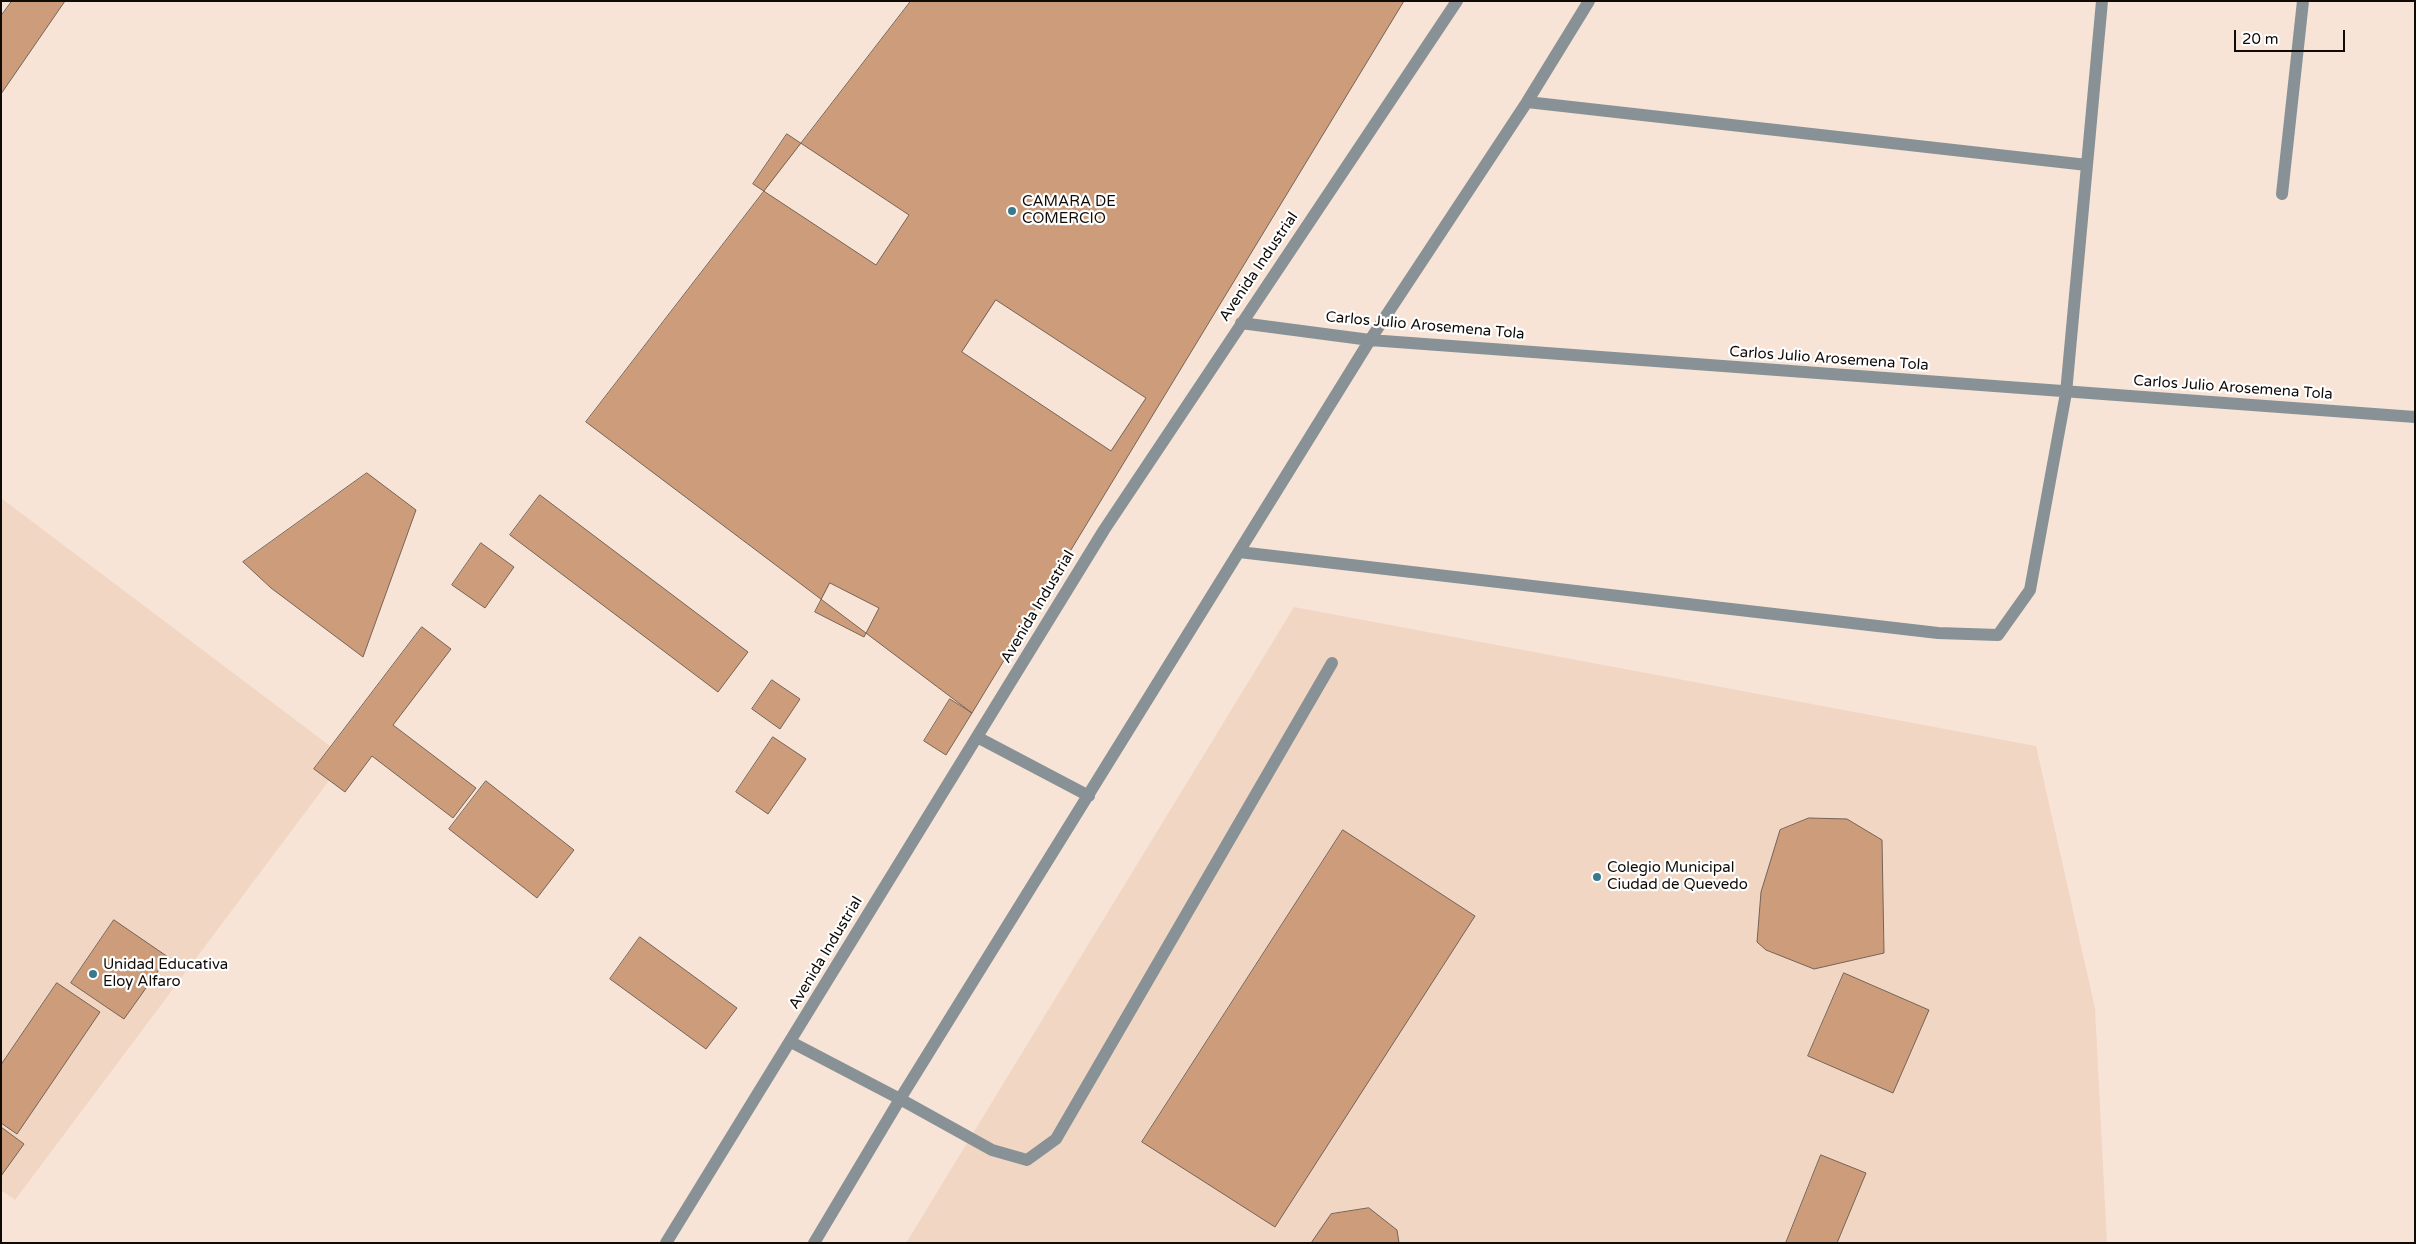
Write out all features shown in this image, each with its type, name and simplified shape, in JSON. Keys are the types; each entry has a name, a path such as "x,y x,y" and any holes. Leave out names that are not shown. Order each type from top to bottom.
{"street":[{"name":"Avenida Industrial","path":"666,1243 1104,530 1457,1"},
{"path":"814,1243 900,1099 1370,340 1527,102 1589,1"},
{"path":"1239,552 1938,633 1998,635 2030,590 2066,393 2102,1"},
{"path":"2282,194 2304,1"},
{"path":"1527,102 2087,165"},
{"name":"Carlos Julio Arosemena Tola","path":"1241,323 1370,340 2066,393 2415,417"},
{"path":"791,1042 992,1150 1027,1160 1056,1140 1332,663"},
{"path":"977,737 1089,796"}],"shaded area":[{"name":"Unidad Educativa Eloy Alfaro","path":"1,498 346,758 15,1200 1,1190"},
{"name":"Colegio Municipal Ciudad de Quevedo","path":"1294,607 2036,746 2095,1008 2107,1243 906,1243"}],"building":[{"path":"12,1 65,1 1,94 1,16"},
{"name":"CAMARA DE COMERCIO","path":"911,1 1404,1 972,713 586,422"},
{"path":"787,134 909,215 876,265 753,184"},
{"path":"996,300 1146,398 1111,451 962,352"},
{"path":"367,473 416,510 363,657 271,588 243,562"},
{"path":"540,495 748,652 718,692 510,535"},
{"path":"481,543 514,567 485,608 452,585"},
{"path":"830,583 879,608 864,637 815,612"},
{"path":"422,627 451,649 393,725 476,788 453,818 372,756 345,792 314,769"},
{"path":"772,680 800,699 780,729 752,709"},
{"path":"950,699 972,713 946,755 924,741"},
{"path":"773,737 806,759 768,814 736,792"},
{"path":"486,781 574,850 537,898 449,829"},
{"path":"1809,818 1847,819 1882,840 1884,953 1814,969 1766,950 1757,942 1761,892 1780,830"},
{"path":"1343,830 1475,916 1275,1227 1142,1142"},
{"path":"114,920 168,957 124,1019 71,983"},
{"path":"640,937 737,1008 706,1049 610,979"},
{"path":"1844,973 1929,1010 1893,1093 1808,1056"},
{"path":"57,983 100,1012 17,1134 1,1123 1,1065"},
{"path":"1,1127 24,1144 1,1176"},
{"path":"1821,1155 1866,1173 1837,1243 1786,1243"},
{"path":"1369,1208 1397,1230 1399,1243 1311,1243 1331,1214"}],"place":[{"name":"CAMARA DE COMERCIO","path":"1012,211"},
{"name":"Colegio Municipal Ciudad de Quevedo","path":"1597,877"},
{"name":"Unidad Educativa Eloy Alfaro","path":"93,974"}]}
